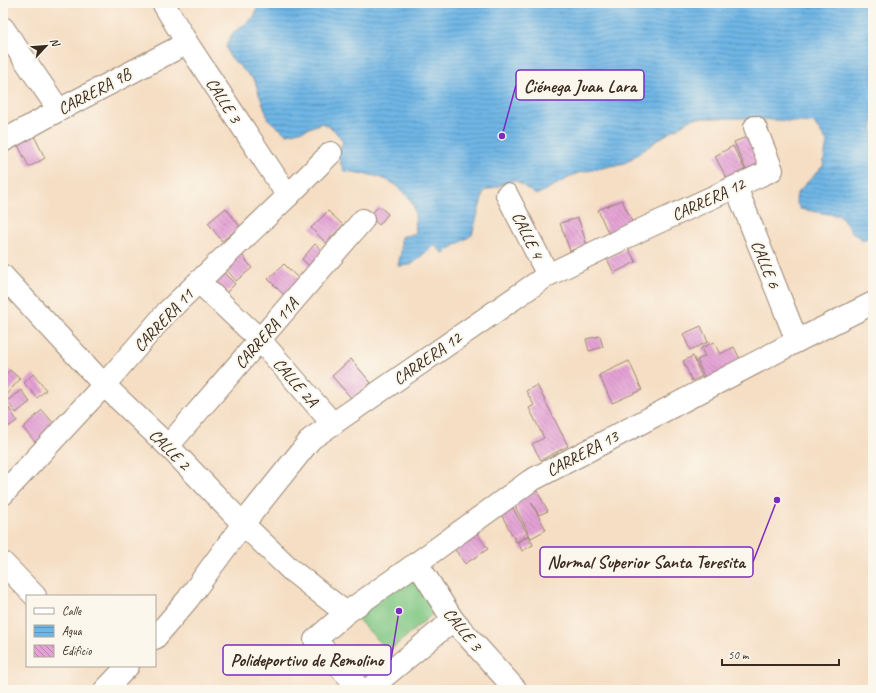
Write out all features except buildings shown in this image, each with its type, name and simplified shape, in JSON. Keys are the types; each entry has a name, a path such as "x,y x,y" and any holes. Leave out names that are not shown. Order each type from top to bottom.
{"street":[{"name":"CALLE 3","path":"163,3 187,43 288,196"},
{"path":"3,28 59,110"},
{"name":"CARRERA 9B","path":"3,141 187,43"},
{"name":"CARRERA 12","path":"156,637 188,599 243,524 311,439 548,275 772,170 755,127"},
{"name":"CARRERA 11","path":"3,494 104,385 168,312 331,153"},
{"name":"CALLE 6","path":"736,187 797,341"},
{"name":"CALLE 4","path":"508,194 548,275"},
{"name":"CARRERA 11A","path":"168,446 363,220"},
{"name":"CALLE 2","path":"3,276 104,385 168,446 243,524 291,570 346,613"},
{"name":"CALLE 2A","path":"199,282 260,340 333,424"},
{"name":"CARRERA 13","path":"361,690 315,640 346,613 530,481 797,341 873,303"},
{"name":"CALLE 3","path":"417,563 453,620 516,690"},
{"path":"6,572 34,595"},
{"path":"368,690 453,620"}],"green space":[{"path":"407,573 442,606 389,651 355,617"}],"water":[{"path":"259,3 873,3 873,234 863,241 852,232 841,216 800,209 796,201 797,193 823,166 827,142 814,123 746,118 694,118 662,137 625,163 578,173 536,195 515,180 484,191 472,235 443,253 434,245 411,265 398,266 401,252 401,237 416,233 414,208 407,196 396,185 382,178 368,174 344,171 337,155 343,141 333,129 322,123 304,130 286,134 268,119 255,81 229,56 226,46 232,34 254,17"}],"place":[{"name":"Ciénega Juan Lara","path":"502,136"},
{"name":"Normal Superior Santa Teresita","path":"777,500"},
{"name":"Polideportivo de Remolino","path":"399,611"}]}
